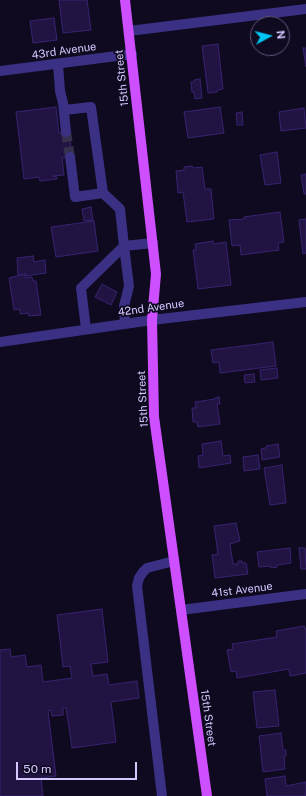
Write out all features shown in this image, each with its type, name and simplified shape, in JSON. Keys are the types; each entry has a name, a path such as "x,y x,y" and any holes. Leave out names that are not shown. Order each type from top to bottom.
{"main road":[{"name":"15th Street","path":"125,0 156,274 152,320 154,417 207,796"}],"street":[{"path":"129,31 306,9"},
{"name":"43rd Avenue","path":"0,71 132,54"},
{"path":"58,64 66,132"},
{"path":"64,110 91,107 103,193 120,210 129,286 124,306 125,324"},
{"path":"70,157 75,197 103,193"},
{"path":"86,330 81,288 124,246 152,243"},
{"name":"42nd Avenue","path":"0,342 152,320 306,302"},
{"path":"162,796 137,586 142,572 148,568 174,561"},
{"name":"41st Avenue","path":"181,610 306,594"}],"building":[{"path":"59,0 87,0 91,30 63,33"},
{"path":"54,18 57,40 33,43 30,21"},
{"path":"218,44 223,89 217,90 217,92 208,93 202,46"},
{"path":"303,48 306,48 306,67"},
{"path":"200,79 202,98 195,99 194,92 192,92 191,82"},
{"path":"56,107 59,133 69,132 72,157 62,158 64,175 53,176 57,177 57,179 40,181 39,177 24,179 16,112"},
{"path":"220,107 224,133 188,138 184,112"},
{"path":"304,108 306,128 281,131 279,112"},
{"path":"242,112 243,125 237,125 236,113"},
{"path":"277,152 281,183 265,185 260,155"},
{"path":"192,166 193,168 202,167 205,189 211,189 214,219 187,222 183,192 178,193 176,171 184,170 184,167"},
{"path":"306,174 306,194 304,194 301,175"},
{"path":"91,207 93,220 84,221 82,209"},
{"path":"280,212 284,242 278,243 279,250 241,255 240,245 232,246 229,220 244,219 244,217"},
{"path":"306,219 306,253 303,254 299,220"},
{"path":"94,221 98,251 56,257 51,227"},
{"path":"213,241 214,244 226,242 231,285 198,289 193,250 196,250 195,244"},
{"path":"33,256 34,262 45,260 46,273 26,276 26,274 18,275 17,258"},
{"path":"25,274 25,278 32,277 33,281 36,281 41,315 29,316 28,313 20,314 20,309 14,310 9,278"},
{"path":"102,284 117,292 111,305 95,297"},
{"path":"273,342 276,366 220,373 219,362 213,363 211,350"},
{"path":"277,368 278,378 261,380 260,370"},
{"path":"254,374 255,382 245,383 244,375"},
{"path":"219,397 220,404 217,404 220,424 198,427 197,422 193,422 192,408 196,408 195,402"},
{"path":"221,441 223,456 230,455 231,463 199,468 198,456 203,455 202,444"},
{"path":"278,444 280,457 262,460 261,449 266,448 266,446"},
{"path":"258,455 260,469 244,471 243,457"},
{"path":"282,465 286,503 270,505 264,468"},
{"path":"236,523 240,541 230,544 233,564 238,564 238,561 246,563 248,574 215,578 212,555 218,554 214,526"},
{"path":"290,548 291,563 277,565 277,567 271,568 271,566 259,567 257,552"},
{"path":"299,548 305,548 306,569 301,569"},
{"path":"102,609 108,662 91,664 93,676 107,674 109,685 137,681 139,698 111,702 116,742 72,748 66,708 63,708 63,715 52,716 51,710 48,711 56,776 41,778 43,796 0,796 0,650 10,649 11,657 25,655 27,667 41,665 43,682 72,678 70,666 63,667 57,615"},
{"path":"304,626 306,629 306,673 290,676 289,669 237,678 236,671 231,672 227,650 233,649 232,644 277,637 276,631"},
{"path":"275,690 279,726 257,728 253,692"},
{"path":"281,733 283,750 286,750 286,756 284,756 285,769 263,772 259,736"},
{"path":"285,776 286,786 306,782 306,796 267,796 265,779"}],"tunnel":[{"path":"66,132 70,157"}]}
